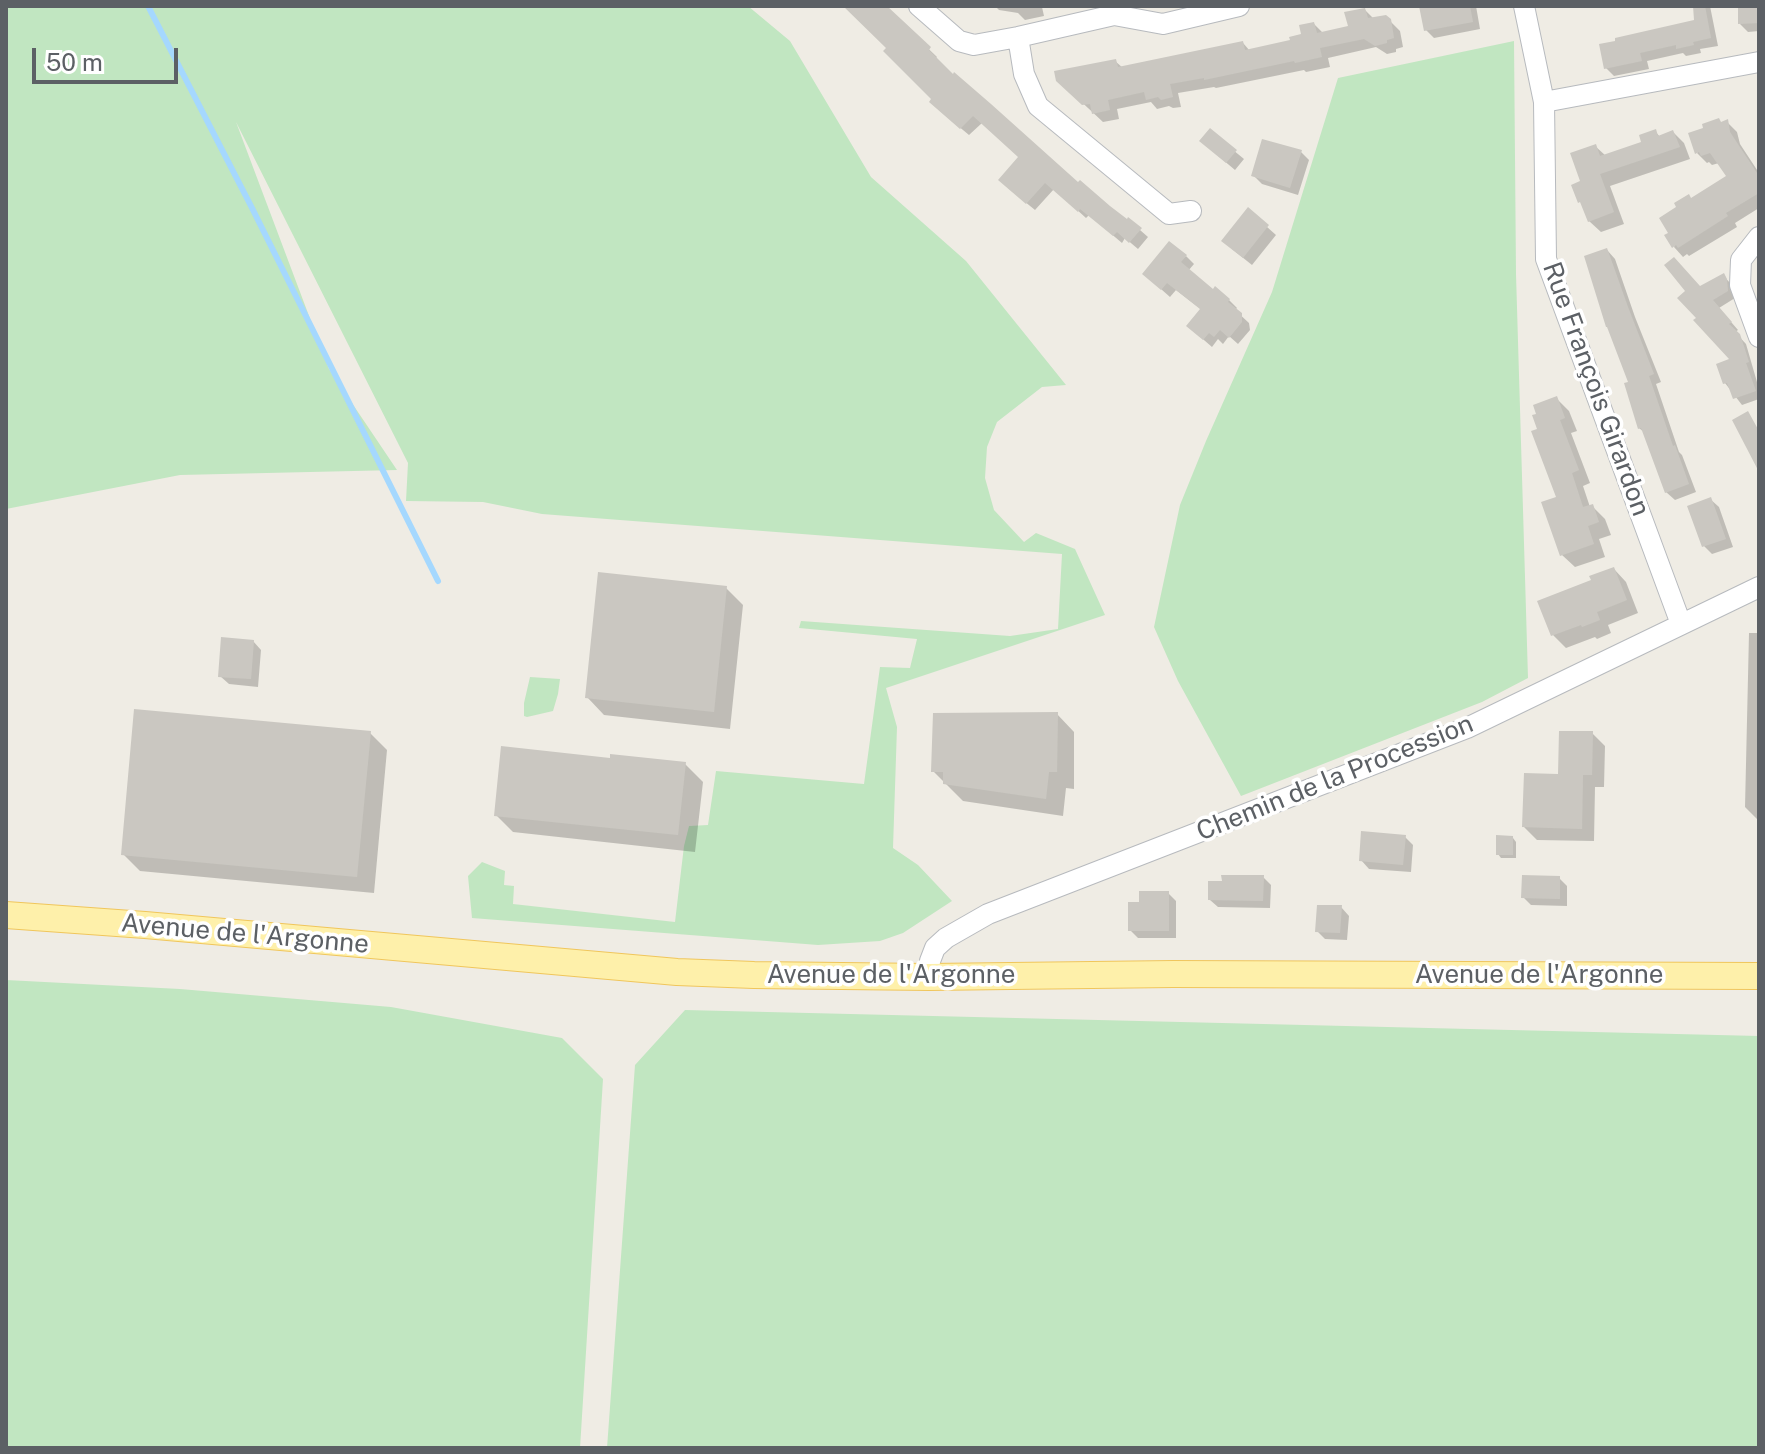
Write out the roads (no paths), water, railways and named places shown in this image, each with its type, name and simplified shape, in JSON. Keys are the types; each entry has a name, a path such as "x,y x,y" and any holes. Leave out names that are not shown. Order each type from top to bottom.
{"main road":[{"name":"Avenue de l'Argonne","path":"12,915 677,972 929,977 1173,974 1759,976"}],"street":[{"path":"919,6 959,41 974,45 1114,15 1163,24 1215,8 1239,6"},
{"name":"Rue François Girardon","path":"1524,6 1544,102 1546,259 1681,624"},
{"path":"1018,37 1024,74 1038,106 1169,214 1191,211"},
{"path":"1544,102 1759,62"},
{"path":"1759,237 1741,260 1740,285 1759,337"},
{"name":"Chemin de la Procession","path":"929,977 935,948 946,938 988,914 1467,728 1759,587"}],"waterway":[{"path":"148,6 438,581"}]}
